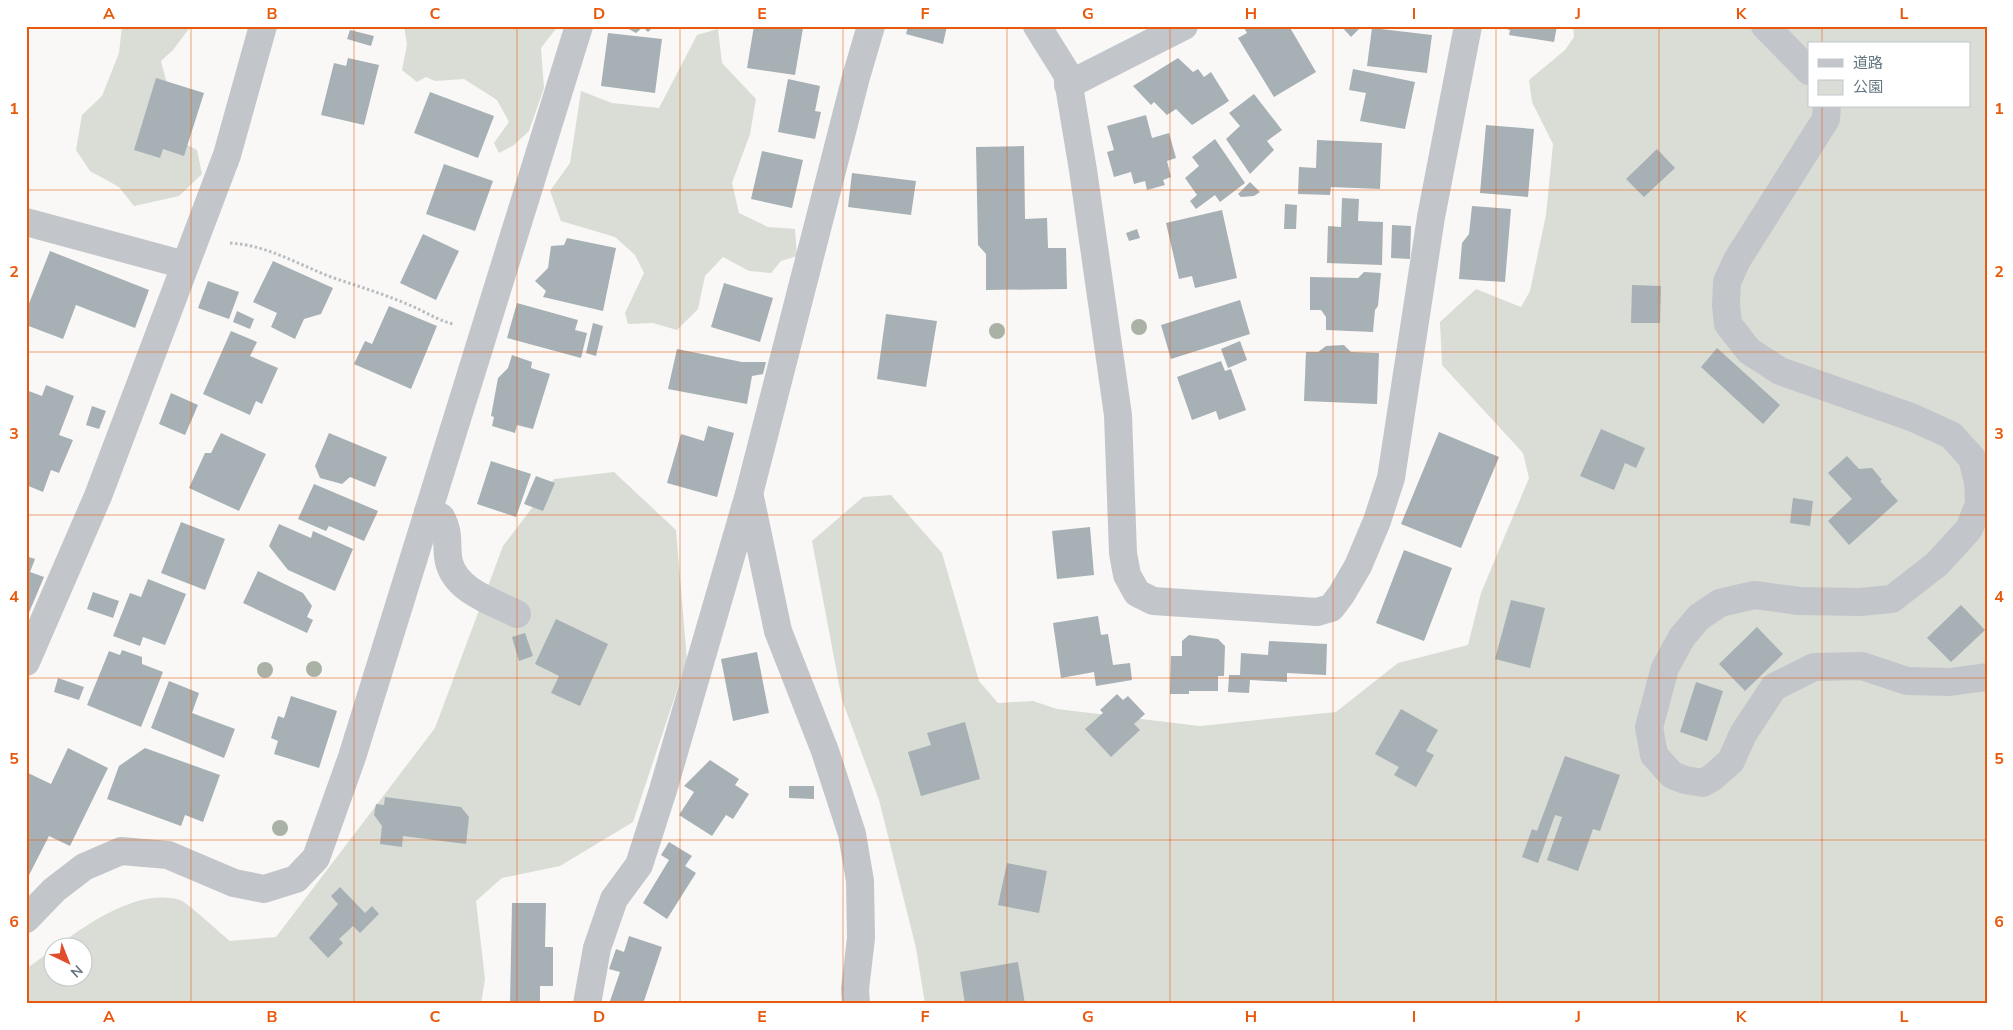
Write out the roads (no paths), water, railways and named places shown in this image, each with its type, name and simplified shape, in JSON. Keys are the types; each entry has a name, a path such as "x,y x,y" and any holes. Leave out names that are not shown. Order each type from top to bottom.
{"street":[{"path":"26,662 98,496 196,238 227,155 264,26"},
{"path":"26,919 54,890 84,867 122,851 168,855 234,883 264,889 296,880 316,858 352,757 579,26"},
{"path":"587,1004 596,948 614,899 639,865 663,790 749,494 856,77 871,26"},
{"path":"1037,26 1067,74 1118,415 1123,552 1127,575 1137,593 1153,601 1317,612 1331,608 1358,566 1377,521 1391,478 1431,217 1468,26"},
{"path":"1068,85 1184,26"},
{"path":"1765,26 1808,70"},
{"path":"1827,108 1826,119 1737,260 1727,282 1726,305 1728,324 1748,351 1780,371 1911,417 1951,435 1972,458 1978,482 1979,504 1969,529 1937,564 1892,599 1860,602 1799,601 1754,595 1720,603 1699,616 1682,637 1665,668 1649,727 1654,755 1672,775 1685,780 1703,783 1731,761 1743,734 1774,686 1814,667 1862,666 1907,681 1950,682 1987,677"},
{"path":"26,222 185,265"},
{"path":"749,494 778,631 824,751 852,834 860,881 861,938 856,1004"},
{"path":"428,512 441,517 446,526 448,561 454,574 465,587 517,614"}]}
